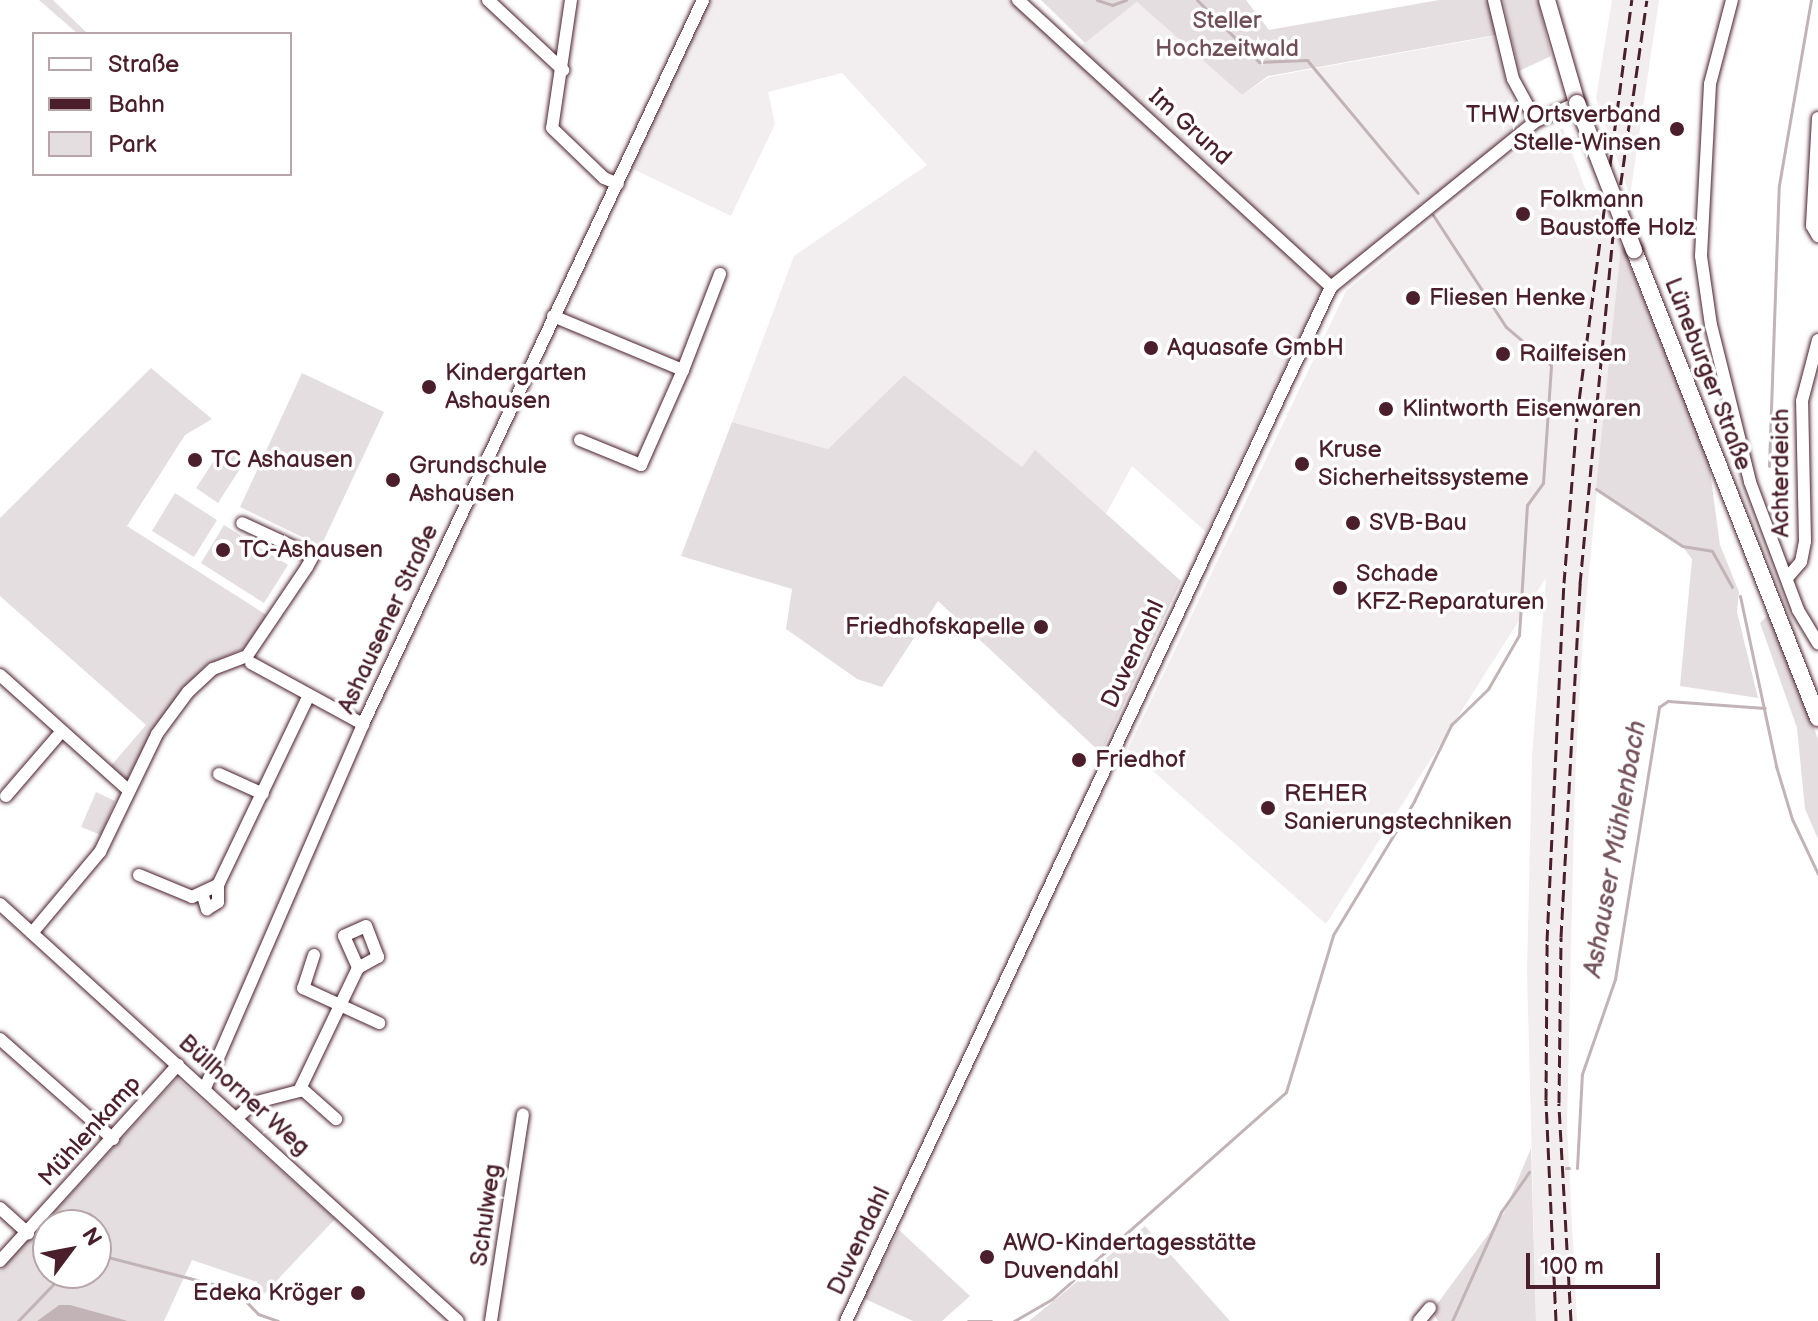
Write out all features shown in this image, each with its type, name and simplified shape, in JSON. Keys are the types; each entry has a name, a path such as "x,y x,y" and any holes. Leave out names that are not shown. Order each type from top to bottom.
{"main road":[{"name":"Lüneburger Straße","path":"1547,0 1577,103 1818,718"}],"street":[{"path":"488,0 563,70"},
{"path":"571,0 552,128 604,178 618,184"},
{"name":"Ashausener Straße","path":"205,1088 363,724 703,0"},
{"name":"Im Grund","path":"1018,0 1331,287"},
{"path":"1494,0 1513,79 1536,121"},
{"path":"1732,0 1710,84 1701,256 1711,325 1750,482 1787,578 1818,643"},
{"name":"Duvendahl","path":"846,1321 1331,287 1536,121 1577,103"},
{"path":"1818,118 1812,226 1818,236"},
{"path":"580,440 641,465 683,370 720,274"},
{"path":"553,316 683,370"},
{"name":"Achterdeich","path":"1787,578 1801,562 1805,541 1802,401 1818,340"},
{"path":"32,933 100,852 157,734 188,692 213,669 247,656 313,556 242,523"},
{"path":"251,663 308,697 363,724"},
{"path":"0,675 128,790"},
{"path":"139,875 192,897 203,896 218,885 308,697"},
{"path":"6,796 61,732"},
{"path":"219,774 263,794"},
{"name":"Büllhorner Weg","path":"0,904 458,1321"},
{"path":"314,955 303,988 379,1023"},
{"path":"237,1118 253,1103 301,1088 358,968"},
{"path":"0,1039 113,1139"},
{"name":"Mühlenkamp","path":"0,1261 178,1065"},
{"path":"301,1088 336,1119"},
{"name":"Schulweg","path":"491,1321 523,1114"},
{"path":"0,1208 28,1233"},
{"path":"1419,1321 1430,1308"}],"shaded area":[{"path":"710,0 1013,0 1072,53 1137,2 1242,95 1269,77 1494,36 1516,120 1509,137 1322,290 1206,532 1132,466 1106,514 1035,451 1022,467 904,375 828,449 732,422 794,256 927,165 842,73 768,92 775,124 731,216 631,168"},
{"path":"1612,0 1659,0 1630,196 1596,98"},
{"path":"1563,128 1585,188 1621,244 1583,634 1575,780 1567,1125 1577,1321 1536,1321 1527,971 1532,756 1546,578 1326,924 1128,749 1346,291 1518,150"},
{"path":"59,1305 70,1305 128,1321 37,1321"}],"green space":[{"path":"39,0 53,0 86,32 76,32"},
{"name":"Steller Hochzeitwald","path":"1041,0 1246,0 1269,30 1439,0 1489,0 1496,35 1268,76 1242,95 1137,2 1085,43"},
{"path":"1503,0 1538,0 1551,56 1519,71"},
{"path":"1621,244 1708,456 1720,545 1739,592 1737,612 1758,698 1680,686 1692,559 1682,546 1596,489"},
{"path":"151,368 212,419 185,435 127,526 268,616 245,648 206,665 154,732 125,782 109,768 146,725 0,596 0,518"},
{"path":"302,373 384,412 321,546 240,507"},
{"path":"904,375 1022,467 1035,450 1181,581 1101,753 938,601 882,687 857,679 786,629 792,589 681,556 732,422 828,449"},
{"path":"223,447 245,461 218,503 196,488"},
{"path":"175,493 217,520 194,557 152,531"},
{"path":"224,525 288,565 264,603 201,563"},
{"path":"1771,612 1818,739 1818,839 1805,809 1797,728 1760,623"},
{"path":"96,792 115,801 101,835 81,827"},
{"path":"177,1078 335,1219 263,1295 257,1282 192,1260 164,1321 128,1321 59,1305 37,1321 0,1321 0,1271 32,1236 32,1289 112,1289 112,1209 57,1209"},
{"path":"1531,1148 1536,1321 1438,1321 1432,1311 1504,1213"},
{"path":"1145,1226 1230,1321 1029,1321"},
{"path":"899,1230 970,1296 942,1321 913,1321 863,1298"}],"waterway":[{"path":"1097,0 1112,5 1126,0"},
{"path":"1197,0 1259,62 1307,60 1418,193"},
{"name":"Ashauser Mühlenbach","path":"1769,466 1779,185 1811,0"},
{"path":"1014,1321 1052,1299 1286,1092 1333,935 1414,801 1451,725 1488,689 1519,635 1527,505 1543,483 1551,365 1506,327 1433,215"},
{"path":"1596,489 1682,546 1712,551 1732,587"},
{"path":"1740,596 1776,766 1792,819 1818,874"},
{"name":"Ashauser Mühlenbach","path":"1577,1168 1582,1074 1615,979 1659,707 1668,701 1765,708"},
{"name":"Ashauser Mühlenbach","path":"1452,1321 1501,1212 1529,1172"},
{"path":"112,1258 235,1290 258,1314 278,1321"},
{"path":"18,1321 49,1289"},
{"path":"968,1321 991,1321"}],"railway":[{"path":"1556,1321 1546,1100 1547,941 1564,583 1577,416 1632,0"},
{"path":"1571,1321 1559,1103 1561,937 1580,584 1613,238 1647,0"}],"place":[{"name":"THW Ortsverband Stelle-Winsen","path":"1677,129"},
{"name":"Folkmann Baustoffe Holz","path":"1523,214"},
{"name":"Fliesen Henke","path":"1413,298"},
{"name":"Aquasafe GmbH","path":"1151,348"},
{"name":"Railfeisen","path":"1503,354"},
{"name":"Kindergarten Ashausen","path":"429,387"},
{"name":"Klintworth Eisenwaren","path":"1386,409"},
{"name":"TC Ashausen","path":"195,460"},
{"name":"Kruse Sicherheitssysteme","path":"1302,464"},
{"name":"Grundschule Ashausen","path":"393,480"},
{"name":"SVB-Bau","path":"1353,523"},
{"name":"TC-Ashausen","path":"223,550"},
{"name":"Schade KFZ-Reparaturen","path":"1340,588"},
{"name":"Friedhofskapelle","path":"1041,627"},
{"name":"Friedhof","path":"1079,760"},
{"name":"REHER Sanierungstechniken","path":"1268,808"},
{"name":"AWO-Kindertagesstätte Duvendahl","path":"987,1257"},
{"name":"Edeka Kröger","path":"358,1293"}]}
